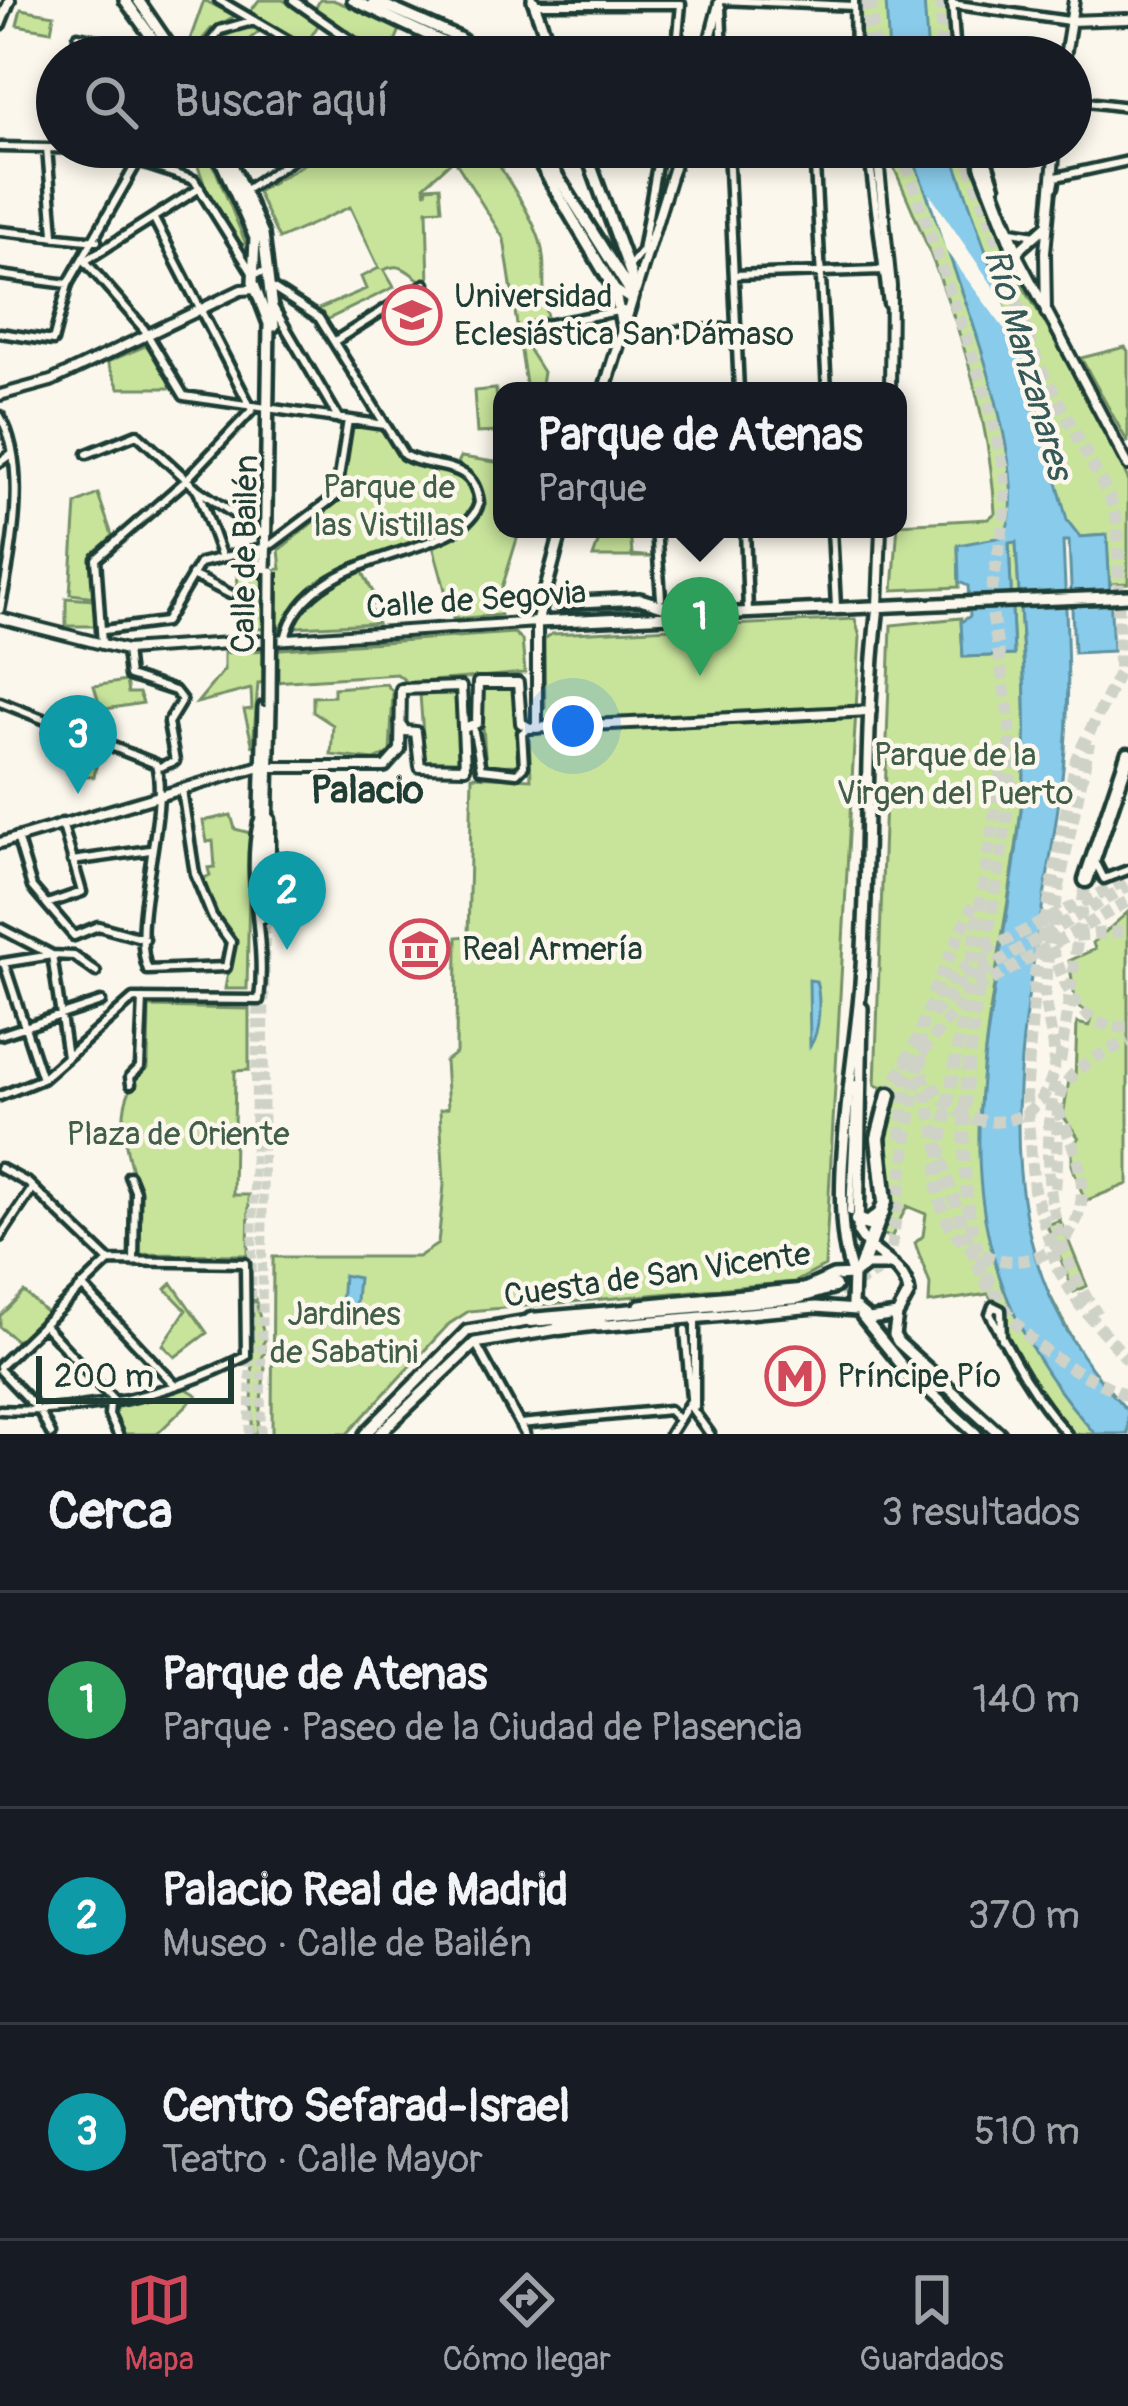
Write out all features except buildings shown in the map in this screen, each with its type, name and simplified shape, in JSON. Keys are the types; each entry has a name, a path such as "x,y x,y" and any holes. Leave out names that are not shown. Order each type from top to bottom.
{"highway":[{"path":"983,168 1016,253"},
{"path":"1086,880 1128,755"},
{"path":"857,1271 883,1212 878,1138 889,1095"},
{"path":"852,1215 868,1225 883,1212"},
{"path":"532,1321 797,1297 835,1284"},
{"path":"560,1328 802,1302 835,1284"}],"main road":[{"path":"125,0 151,36"},
{"path":"138,0 163,36"},
{"path":"353,0 430,36"},
{"path":"373,0 454,36"},
{"path":"533,2 545,36"},
{"path":"223,168 256,249 253,280 272,324"},
{"name":"Calle de Bailén","path":"234,168 263,234 274,307 262,877"},
{"path":"547,168 614,289 628,304"},
{"path":"551,168 626,269"},
{"path":"591,168 626,269 628,304 607,382"},
{"path":"537,622 560,538"},
{"name":"Calle de Segovia","path":"545,591 570,605 640,599 694,615"},
{"name":"Calle de Segovia","path":"537,622 1128,596"},
{"path":"835,1284 852,1215 878,606"},
{"path":"852,1215 870,1250 892,1265 908,1285 906,1304 897,1315 884,1321 859,1313"},
{"path":"845,1256 857,1271"},
{"path":"857,1271 892,1265"},
{"path":"857,1271 850,1294 859,1313 904,1368 976,1434"},
{"name":"Cuesta de San Vicente","path":"835,1284 857,1271"},
{"name":"Cuesta de San Vicente","path":"379,1434 476,1343 560,1328 816,1307 859,1313"},
{"path":"897,1315 894,1335 898,1342 1000,1434"},
{"name":"Cuesta de San Vicente","path":"365,1434 468,1330 532,1321"}],"street":[{"path":"0,25 10,0"},
{"path":"219,0 281,36"},
{"path":"293,0 344,36"},
{"path":"721,0 854,3 855,36"},
{"path":"711,36 721,0"},
{"path":"721,0 722,36"},
{"path":"1067,36 1073,0"},
{"path":"533,2 681,2 678,36"},
{"path":"954,36 952,2 1069,21 1128,19"},
{"path":"215,36 220,30 256,21"},
{"path":"1092,102 1128,106"},
{"path":"0,147 36,148"},
{"path":"1049,202 1056,178 1128,161"},
{"path":"49,168 55,234"},
{"path":"0,333 53,341 68,284 137,168"},
{"path":"162,168 194,180 253,280 272,285 313,310 409,459 461,470 475,484 478,503 468,524 346,572 302,606 285,639"},
{"path":"244,191 280,168"},
{"path":"642,278 626,269 642,251 656,168"},
{"path":"530,328 628,304 642,278 674,168"},
{"path":"729,168 739,382"},
{"path":"815,168 826,382"},
{"path":"870,168 880,269 889,307"},
{"path":"990,168 1016,253 1128,465"},
{"path":"1046,315 1053,168"},
{"path":"879,169 890,382"},
{"path":"85,261 200,188"},
{"path":"154,219 252,410"},
{"path":"1012,231 1034,237 1047,225"},
{"path":"1016,253 1047,225"},
{"path":"0,231 97,241"},
{"path":"239,255 256,249"},
{"path":"85,261 148,335 184,395 252,410 385,425"},
{"path":"734,274 880,269"},
{"path":"0,395 42,384 242,290 268,272"},
{"path":"0,275 68,284"},
{"path":"335,341 425,284"},
{"path":"104,630 165,622 200,563 268,542 336,496 343,419 274,307"},
{"path":"660,332 736,328"},
{"path":"102,644 96,562 188,478 252,410"},
{"path":"0,416 12,443 14,490 0,614"},
{"path":"87,454 134,433 197,489 268,542"},
{"path":"0,462 11,454"},
{"path":"197,489 221,555"},
{"path":"657,538 662,598"},
{"path":"745,538 748,612"},
{"path":"832,538 836,608"},
{"path":"878,606 881,538"},
{"path":"192,575 230,594"},
{"name":"Calle de Segovia","path":"0,614 126,650 537,622"},
{"path":"534,728 537,622"},
{"path":"126,650 128,675 175,691 183,704 168,723 176,758 157,768"},
{"path":"400,723 408,732 416,732 420,767 459,771 465,765 478,683 513,680 518,683 520,722 534,728"},
{"path":"400,743 400,689 458,684 482,769 517,773 524,766 523,733 534,728 872,711"},
{"path":"0,702 154,761 160,794 150,850 145,966 226,967 230,938 212,916 195,874 182,786"},
{"path":"0,843 182,786 265,767 376,769 392,764 408,732"},
{"path":"1128,772 1097,862 1099,876 1112,879 1128,870"},
{"name":"Calle de Bailén","path":"143,998 258,1000 261,928 253,883 265,783"},
{"name":"Calle de Bailén","path":"261,928 271,884 265,783"},
{"path":"46,904 82,892 62,823"},
{"path":"17,837 32,887 74,936 98,926 146,939"},
{"path":"72,861 150,850"},
{"path":"0,928 52,955"},
{"path":"52,955 67,1058"},
{"path":"42,1079 2,963 74,956 96,972"},
{"path":"0,992 10,982"},
{"path":"0,1096 42,1079 133,999 143,998 140,1067 130,1077 131,1084"},
{"path":"0,1035 100,1002"},
{"path":"0,1168 32,1190 109,1262"},
{"path":"129,1175 135,1191 134,1262"},
{"path":"0,1237 32,1190"},
{"path":"0,1410 40,1412 109,1400 176,1385 247,1356 245,1263 109,1262 0,1368 40,1412 51,1434"},
{"path":"82,1286 176,1385"},
{"path":"1002,1339 1001,1310 993,1306 988,1311 1002,1339 1024,1382 1067,1434"},
{"path":"694,1320 694,1403 703,1426"},
{"path":"43,1324 109,1400 109,1415 118,1434"},
{"name":"Cuesta de San Vicente","path":"468,1330 476,1343"},
{"path":"685,1330 690,1402 710,1434"},
{"path":"476,1343 525,1434"},
{"path":"670,1434 690,1402"},
{"path":"520,1424 669,1410 678,1418"}],"green space":[{"path":"204,0 235,16 205,36 191,36"},
{"path":"259,0 283,0 319,24 311,36 289,36 250,12"},
{"path":"320,0 333,0 401,27 397,36 354,36 315,9"},
{"path":"860,0 949,0 951,36 860,36"},
{"path":"21,9 54,15 51,31 17,25"},
{"path":"240,28 262,29 254,36 226,36"},
{"path":"199,168 215,168 246,244 239,244"},
{"path":"297,168 444,168 424,186 426,193 427,187 440,186 442,209 427,210 429,284 403,268 391,267 384,270 394,287 324,321 316,310 366,289 361,277 379,268 350,207 279,239 257,192"},
{"path":"460,168 501,168 540,241 547,317 528,325 529,350 543,372 541,382 526,382 504,239"},
{"path":"894,168 982,168 1023,286 1095,407 1128,479 1128,583 1110,584 1106,535 958,545 959,587 893,590 897,538 907,538 907,524 988,519 995,513 971,371"},
{"path":"150,344 176,388 119,388 107,362"},
{"path":"1125,347 1128,351 1128,443 1081,358"},
{"path":"493,389 493,432 477,433 474,391"},
{"name":"Parque de las Vistillas","path":"350,425 383,428 410,463 454,471 461,457 493,462 493,538 517,538 498,601 501,615 453,619 430,535 357,561 378,602 369,606 377,623 236,630 236,602 231,599 237,588 239,554 258,551 259,571 281,569 279,550 339,501"},
{"path":"98,494 113,538 92,560 97,597 70,594 76,504"},
{"path":"600,538 631,538 632,555 653,557 593,557"},
{"name":"Parque de la Virgen del Puerto","path":"1009,542 1016,542 1025,759 981,1103 980,1165 988,1228 1004,1290 1043,1282 1081,1356 1128,1412 1128,1434 1070,1434 1018,1366 1005,1319 988,1294 929,1303 930,1284 915,1243 923,1236 926,1214 907,1206 891,1238 883,1234 890,1199 888,1130 896,1094 875,1085 891,625 961,618 963,657 1014,655"},
{"path":"66,598 94,600 95,626 66,626"},
{"name":"Jardines de Sabatini","path":"855,619 860,637 825,1266 795,1282 469,1311 449,1324 347,1434 272,1434 273,1257 418,1257 438,1244 444,1185 440,1110 448,1108 445,1061 456,1053 457,937 468,936 472,776 531,779 529,737 545,708 544,639 552,634"},
{"path":"514,633 522,640 525,673 408,683 397,674 258,683 253,747 244,710 252,709 251,689 197,703 224,670 224,653"},
{"path":"126,681 128,693 139,693 143,703 93,711 91,705 99,703 94,686"},
{"path":"386,684 393,692 390,753 374,760 331,755 333,725 313,712 313,697 334,696 334,688"},
{"path":"515,685 519,765 486,766 480,688"},
{"path":"457,688 459,765 425,763 420,694"},
{"path":"75,741 100,747 94,777 68,773"},
{"path":"231,815 235,829 250,833 247,989 225,989 234,937 214,913 200,879 210,876 208,868 215,867 213,841 207,842 203,821"},
{"path":"1128,912 1128,1184 1085,1201 1072,1165 1072,1145 1079,1138 1063,1116 1069,1080 1075,1079 1077,1023 1089,1026 1092,1015 1076,1005 1069,961 1095,949 1093,943"},
{"name":"Plaza de Oriente","path":"149,1007 249,1009 249,1070 235,1071 233,1195 249,1195 248,1255 138,1254 140,1203 124,1109 136,1080 148,1068"},
{"path":"1060,1220 1087,1286 1074,1292 1047,1225"},
{"path":"172,1283 207,1333 175,1357 163,1345 186,1310 166,1289"},
{"path":"253,1289 265,1340 261,1347 266,1350 261,1360 265,1367 257,1434 252,1434"},
{"path":"24,1292 47,1313 18,1342 0,1327 0,1316"},
{"path":"182,1386 197,1395 157,1434 122,1434 114,1419 117,1406"}],"water":[{"path":"886,0 924,0 927,36 888,36"},
{"path":"917,168 957,168 1031,383 1067,520 1080,537 1107,535 1113,651 1074,653 1069,541 1063,541 1066,741 1025,1022 1018,1105 1021,1186 1038,1264 1072,1340 1128,1411 1128,1434 1095,1434 1036,1355 1000,1277 982,1201 979,1124 1023,790 1025,697 1016,542 1009,543 1014,655 963,657 961,622 970,616 968,586 959,582 958,545 1002,537 1011,507 1009,462 998,407"},
{"path":"809,980 816,981 819,1006 810,1046"},
{"path":"343,1275 358,1278 354,1323 340,1321"}],"pier":[{"path":"929,193 1004,302 1020,350 946,251"}],"tunnel":[{"path":"862,0 862,36"},
{"path":"871,0 874,36"},
{"path":"941,0 941,36"},
{"path":"907,168 988,401 1004,470 1006,509 990,600 1010,724 1011,773 969,1064 964,1142 970,1215 989,1280 1026,1334 1061,1362 1128,1396"},
{"path":"971,168 1038,363 1110,498 1118,524 1119,673 1076,759 1035,975 1026,1097 1034,1190 1058,1269 1079,1304 1128,1360"},
{"path":"932,1085 960,1112 995,1122 1029,1111 1052,1078 1054,1055 1045,999 1048,957 1089,743"},
{"path":"1004,755 937,1175 944,1213 960,1239 984,1255 1011,1261 1038,1257 1061,1243 1077,1219 1081,1177 1057,1107"},
{"path":"259,877 259,908"},
{"path":"261,1434 266,877"},
{"path":"985,951 1128,879"},
{"path":"1060,1062 1086,880"},
{"path":"981,972 1128,886"},
{"path":"976,989 1128,901"},
{"path":"932,995 973,905"},
{"path":"1075,936 1128,931"},
{"path":"1051,947 1069,990 1085,1013 1111,1026 1128,1027"},
{"path":"249,1434 258,954"},
{"path":"969,964 931,1005 923,1022 921,1045 942,1158 967,1238 991,1292"},
{"path":"932,1015 964,982"},
{"path":"838,1292 875,1273 890,1257 920,1055 961,1003"},
{"path":"889,1095 918,1037"},
{"path":"1055,1188 1058,1114 1066,1083 1098,1056 1128,1041"},
{"path":"901,1139 908,1063"},
{"path":"1055,1082 1048,1143 1052,1202 1068,1260 1097,1314"},
{"path":"839,1278 847,1262 850,1212"}],"place":[{"name":"Universidad Eclesiástica San Dámaso","path":"412,315"},
{"name":"Parque de Atenas","path":"700,676"},
{"name":"Centro Sefarad-Israel","path":"78,794"},
{"name":"Real Armería","path":"420,949"},
{"name":"Palacio Real de Madrid","path":"287,950"},
{"name":"Príncipe Pío","path":"795,1376"}],"district":[{"name":"Palacio","path":"367,790"}],"water label":[{"name":"Río Manzanares","path":"1028,364"}]}
